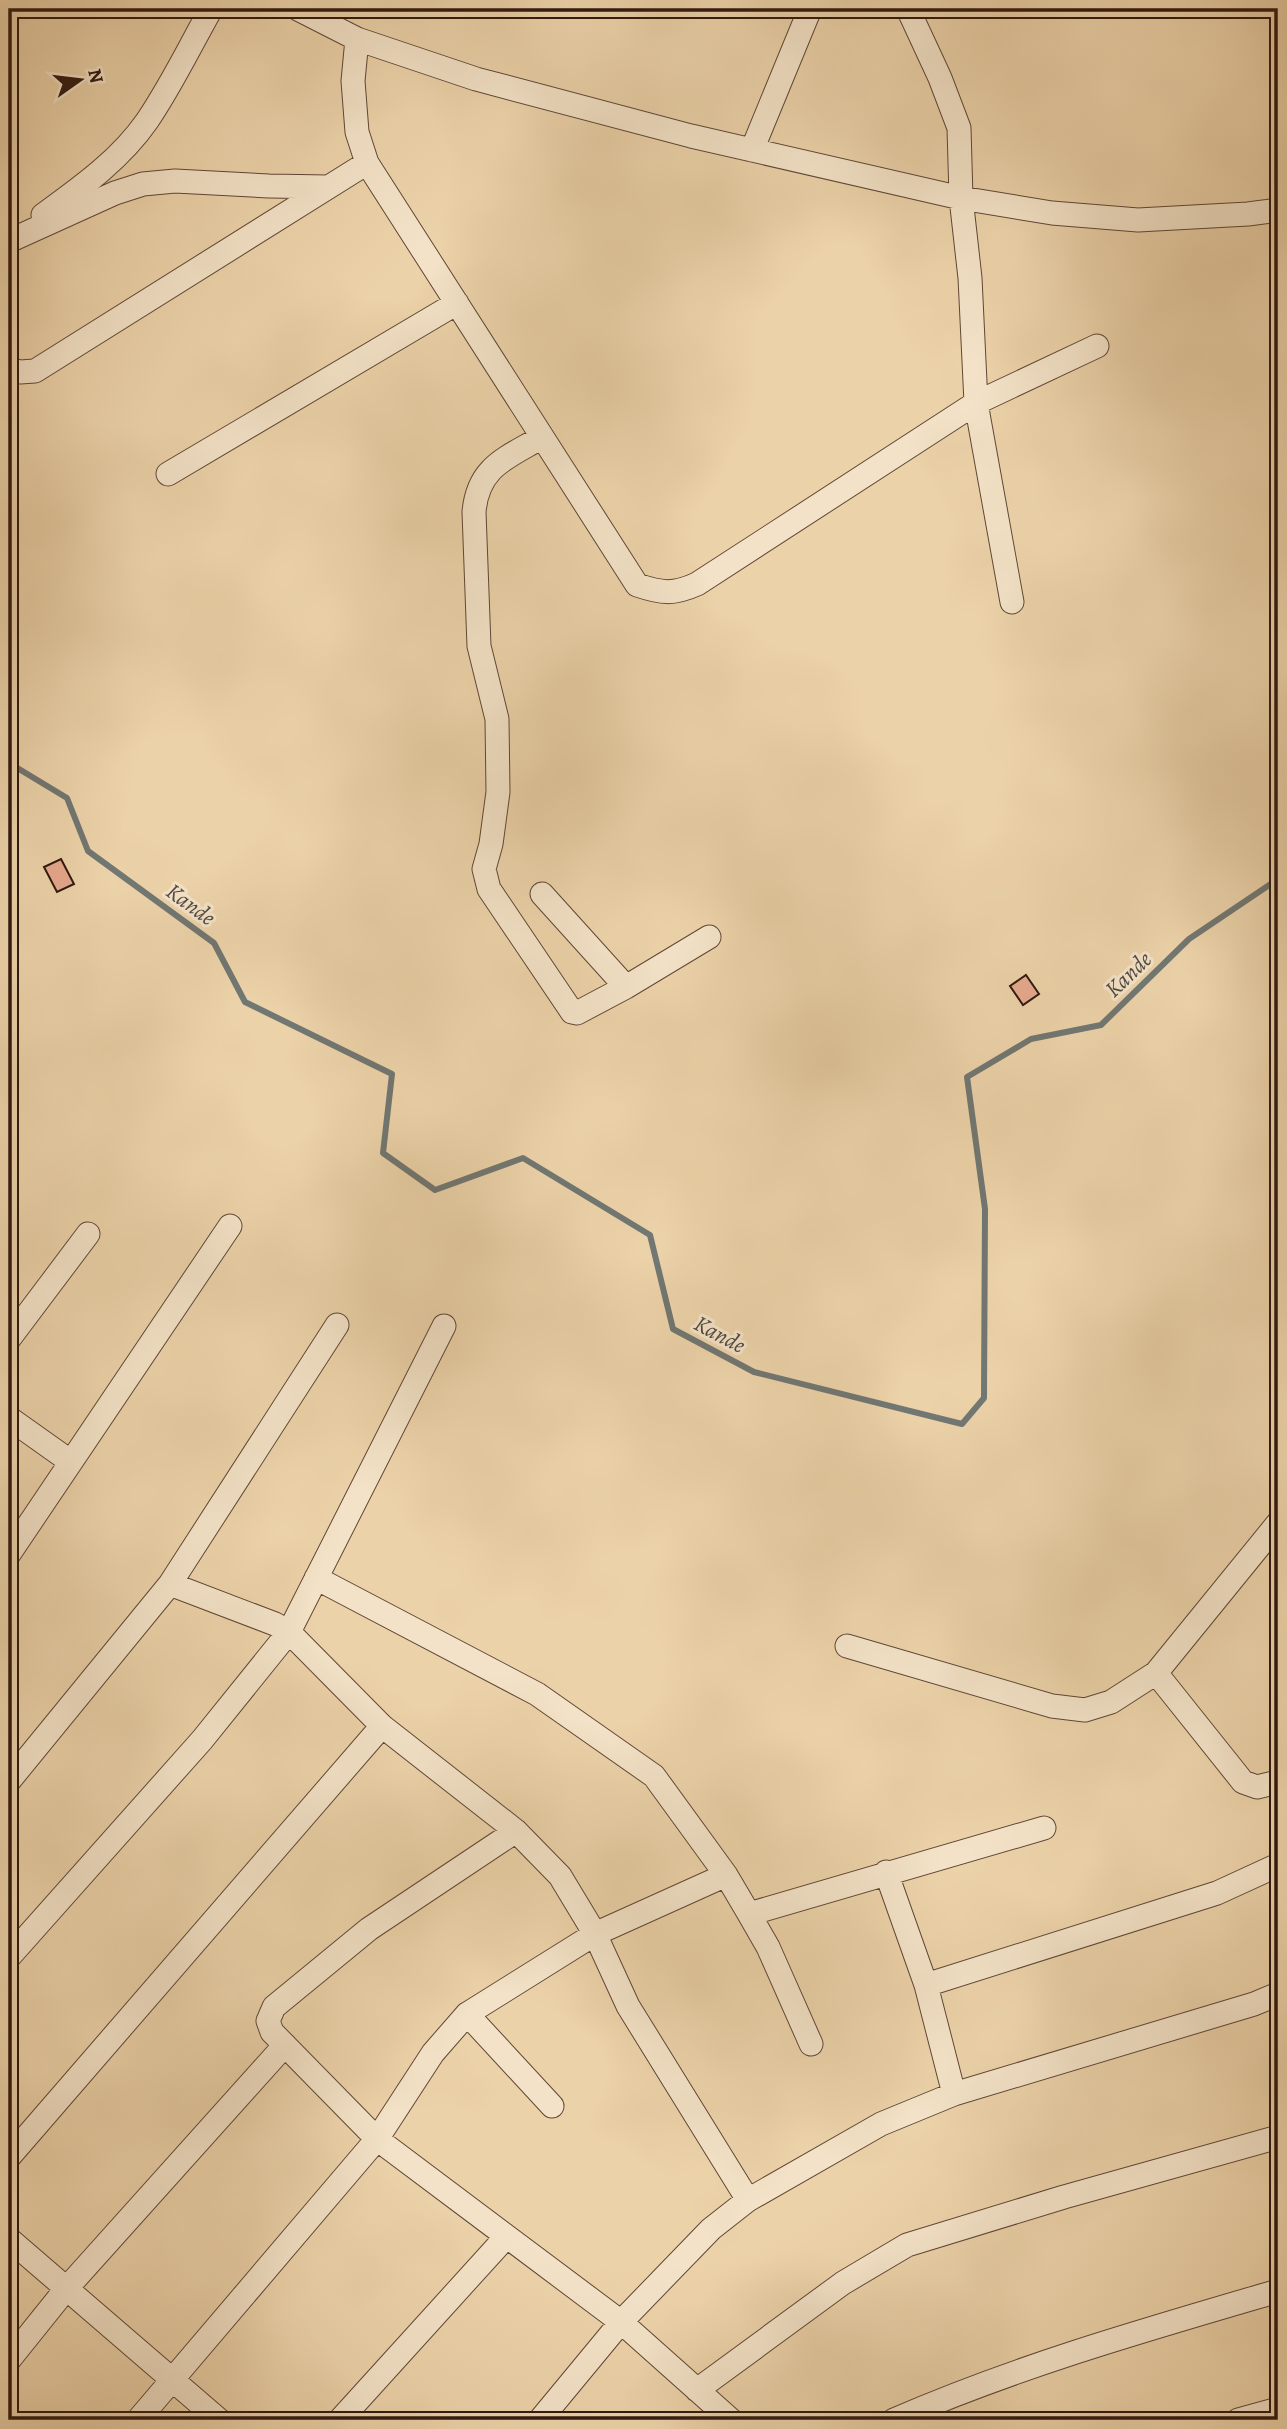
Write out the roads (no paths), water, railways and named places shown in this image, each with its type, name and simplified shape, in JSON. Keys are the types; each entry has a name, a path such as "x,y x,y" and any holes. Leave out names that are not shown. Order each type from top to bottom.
{"street":[{"path":"9,241 121,153 147,121 211,9"},
{"path":"298,9 357,38 477,79 752,150 961,198 1052,213 1138,220 1278,211"},
{"path":"752,150 810,9"},
{"path":"908,9 960,128 961,198 970,278 976,403 1012,602"},
{"path":"357,38 353,81 357,132 367,163 637,585 660,593 683,590 697,584 976,403 1097,346"},
{"path":"9,369 20,372 35,371 367,163"},
{"path":"9,241 115,193 144,184 175,181 328,187"},
{"path":"168,474 457,303"},
{"path":"542,437 497,464 481,482 476,495 479,646 497,719 498,780 491,844 484,869 485,880 572,1012 580,1013 709,937"},
{"path":"542,894 626,987"},
{"path":"9,1554 230,1226"},
{"path":"9,1339 88,1234"},
{"path":"9,1781 170,1584 337,1325"},
{"path":"9,1957 202,1740 289,1632 444,1326"},
{"path":"9,1418 71,1462"},
{"path":"847,1646 1052,1706 1085,1710 1111,1702 1156,1673 1278,1523"},
{"path":"317,1578 537,1694 654,1776 726,1875 749,1914 768,1947 811,2045"},
{"path":"170,1584 275,1624 289,1632 382,1726 516,1832 560,1876 595,1934 628,2006 748,2200"},
{"path":"1156,1673 1243,1782 1257,1787 1278,1782"},
{"path":"9,2157 382,1726"},
{"path":"749,1914 1044,1828"},
{"path":"516,1832 369,1929 274,2007 268,2021 272,2032 377,2139 621,2322 731,2420"},
{"path":"926,1985 1217,1893 1278,1865"},
{"path":"886,1872 926,1985 954,2094"},
{"path":"138,2420 377,2139 433,2053 467,2014 595,1934 726,1875"},
{"path":"540,2420 621,2322 711,2230 748,2200 881,2124 954,2094 1254,2004 1278,1994"},
{"path":"467,2014 552,2106"},
{"path":"9,2360 66,2289 285,2045"},
{"path":"697,2390 843,2283 907,2245 1063,2197 1278,2137"},
{"path":"340,2420 506,2237"},
{"path":"11,2247 66,2289 219,2420"},
{"path":"894,2420 943,2399 1108,2340 1278,2291"},
{"path":"1238,2420 1278,2409"}],"waterway":[{"name":"Kande","path":"9,763 67,798 88,851 214,943 245,1002 392,1074 383,1153 435,1190 523,1158 650,1235 673,1329 754,1372 962,1424 984,1398 985,1209 967,1077 1031,1039 1101,1025 1189,939 1278,879"}]}
